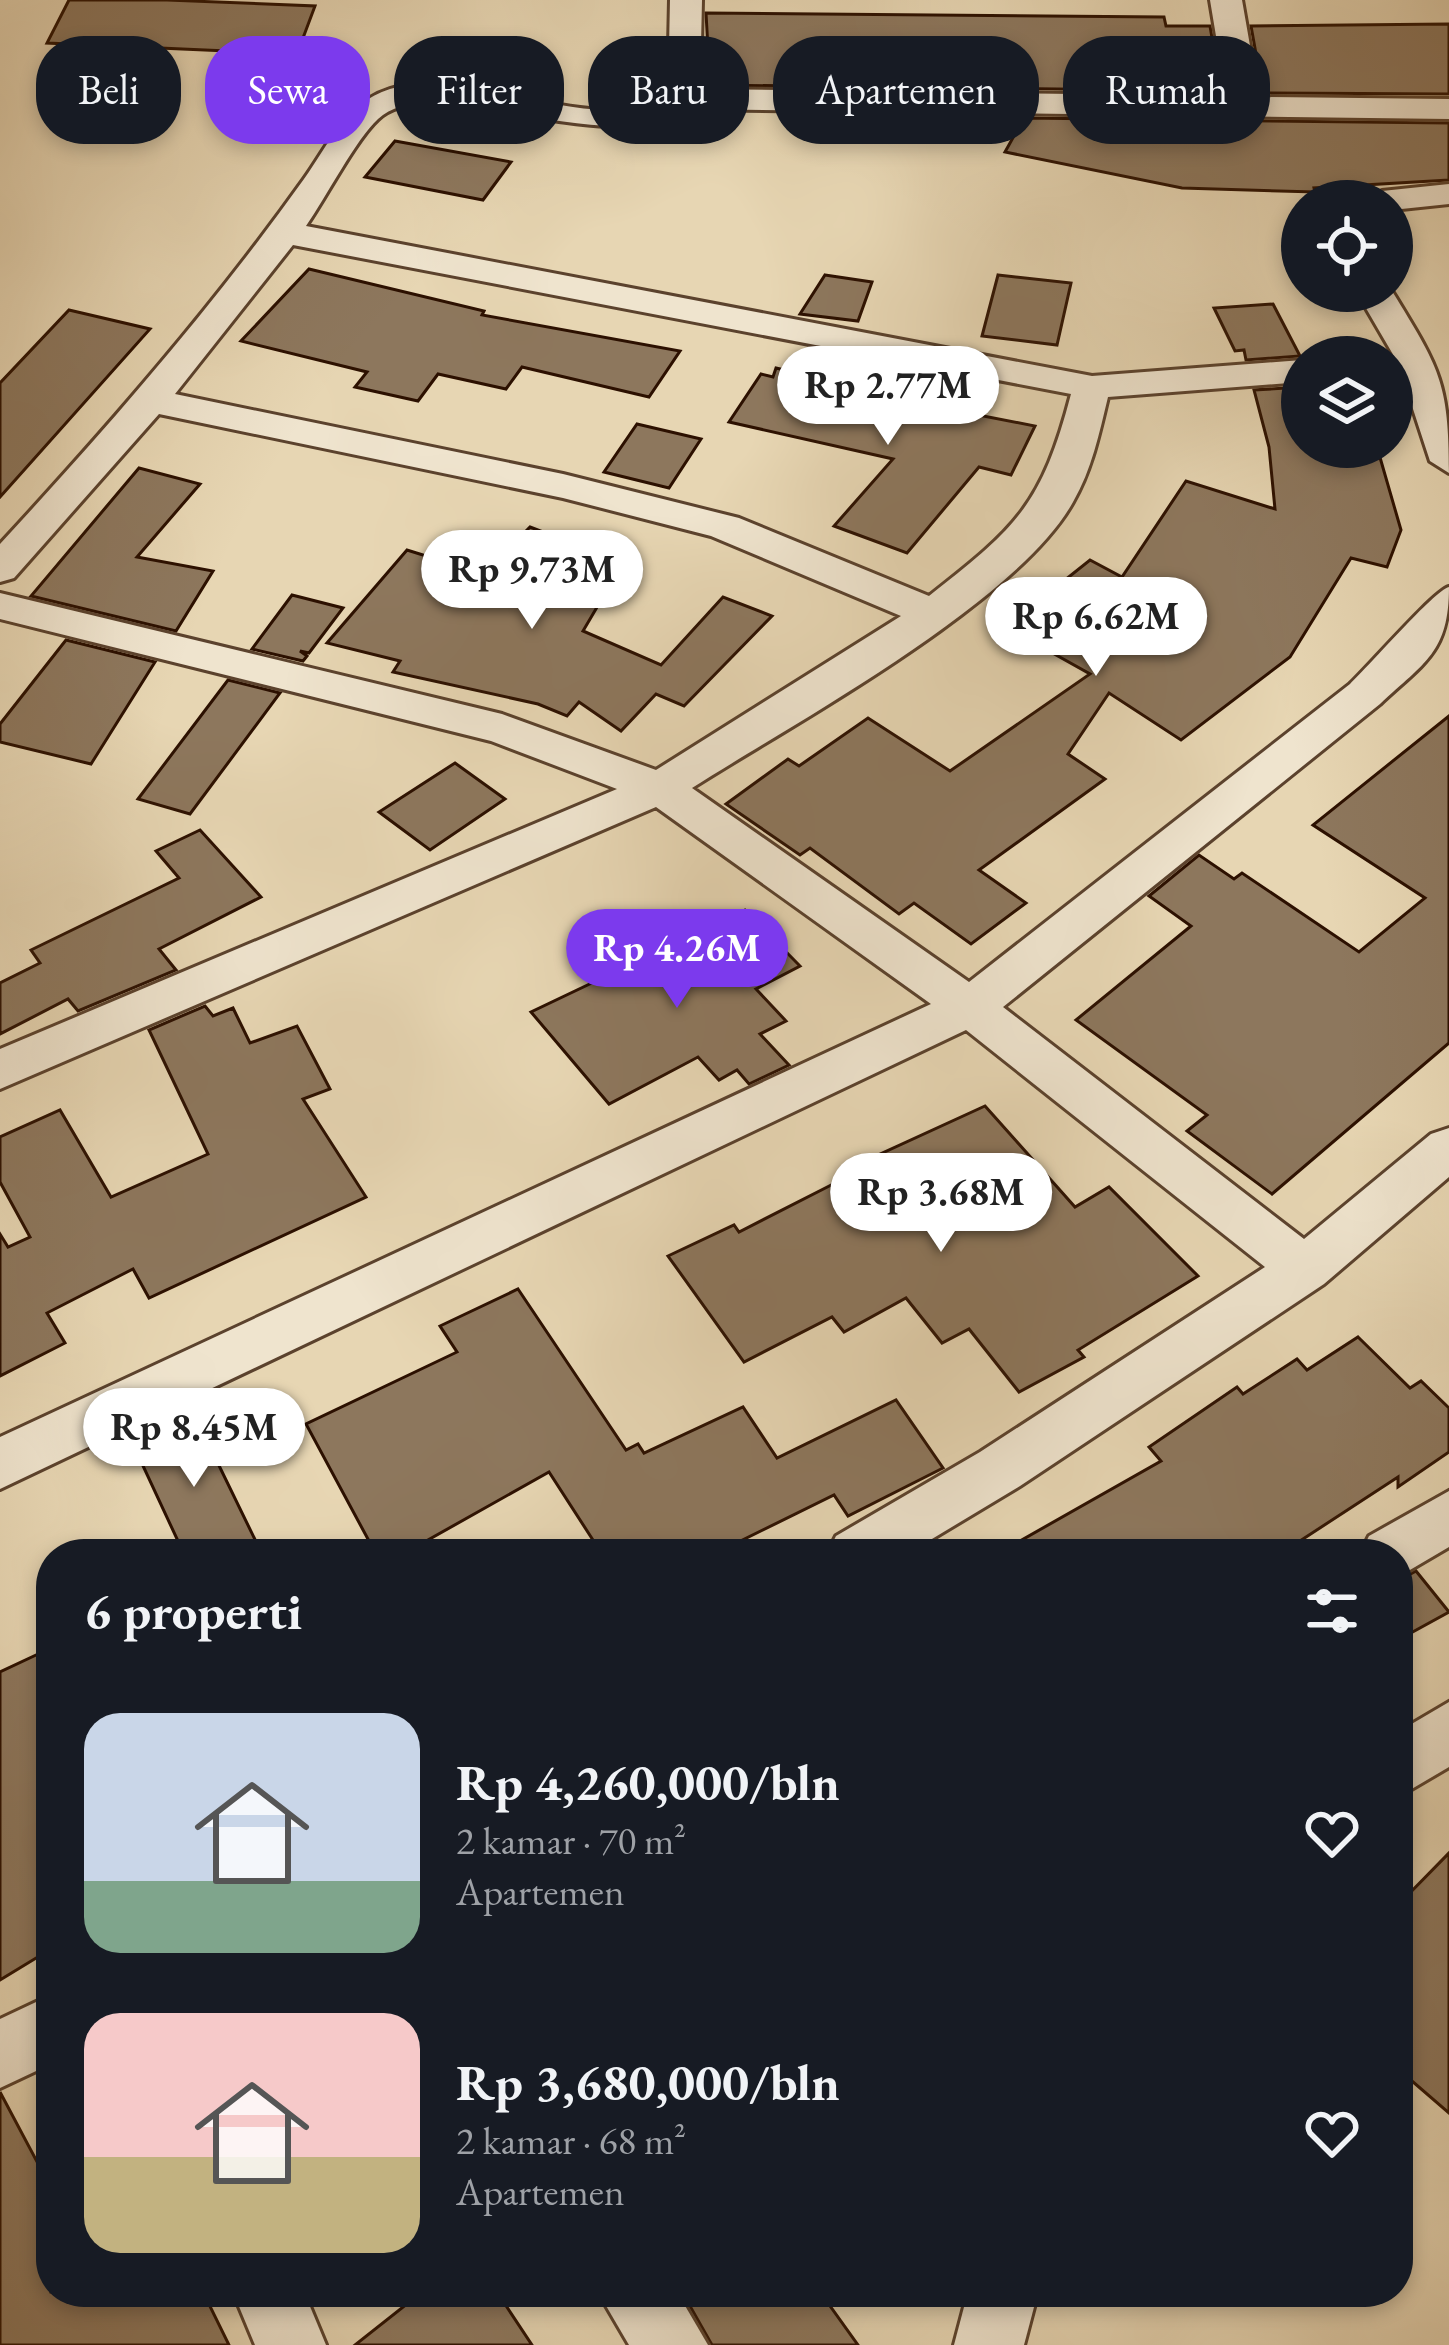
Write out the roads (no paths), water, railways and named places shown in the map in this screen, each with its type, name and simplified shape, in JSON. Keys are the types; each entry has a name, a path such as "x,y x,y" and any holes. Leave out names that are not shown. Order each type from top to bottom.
{"street":[{"path":"685,36 686,0"},
{"path":"1226,0 1232,36"},
{"path":"0,569 154,400 286,233 366,111 379,100 420,94 588,114"},
{"path":"749,100 1063,104"},
{"path":"1270,106 1449,109"},
{"path":"1413,198 1449,194"},
{"path":"286,233 1091,387 1281,373"},
{"path":"1387,312 1419,363 1449,461"},
{"path":"0,1070 660,788 934,614 1000,561 1053,502 1073,462 1091,387"},
{"path":"154,400 563,486 725,527 934,614"},
{"path":"0,1464 970,1007 1365,694 1413,649 1449,600"},
{"path":"0,606 502,729 660,788 970,1007 1304,1269"},
{"path":"881,1539 1000,1469 1304,1269 1449,1148"},
{"path":"1413,1539 1449,1516"},
{"path":"1413,1757 1449,1731"},
{"path":"0,2055 36,2036"},
{"path":"275,2307 291,2345"},
{"path":"644,2307 673,2345"},
{"path":"989,2345 999,2307"}]}
